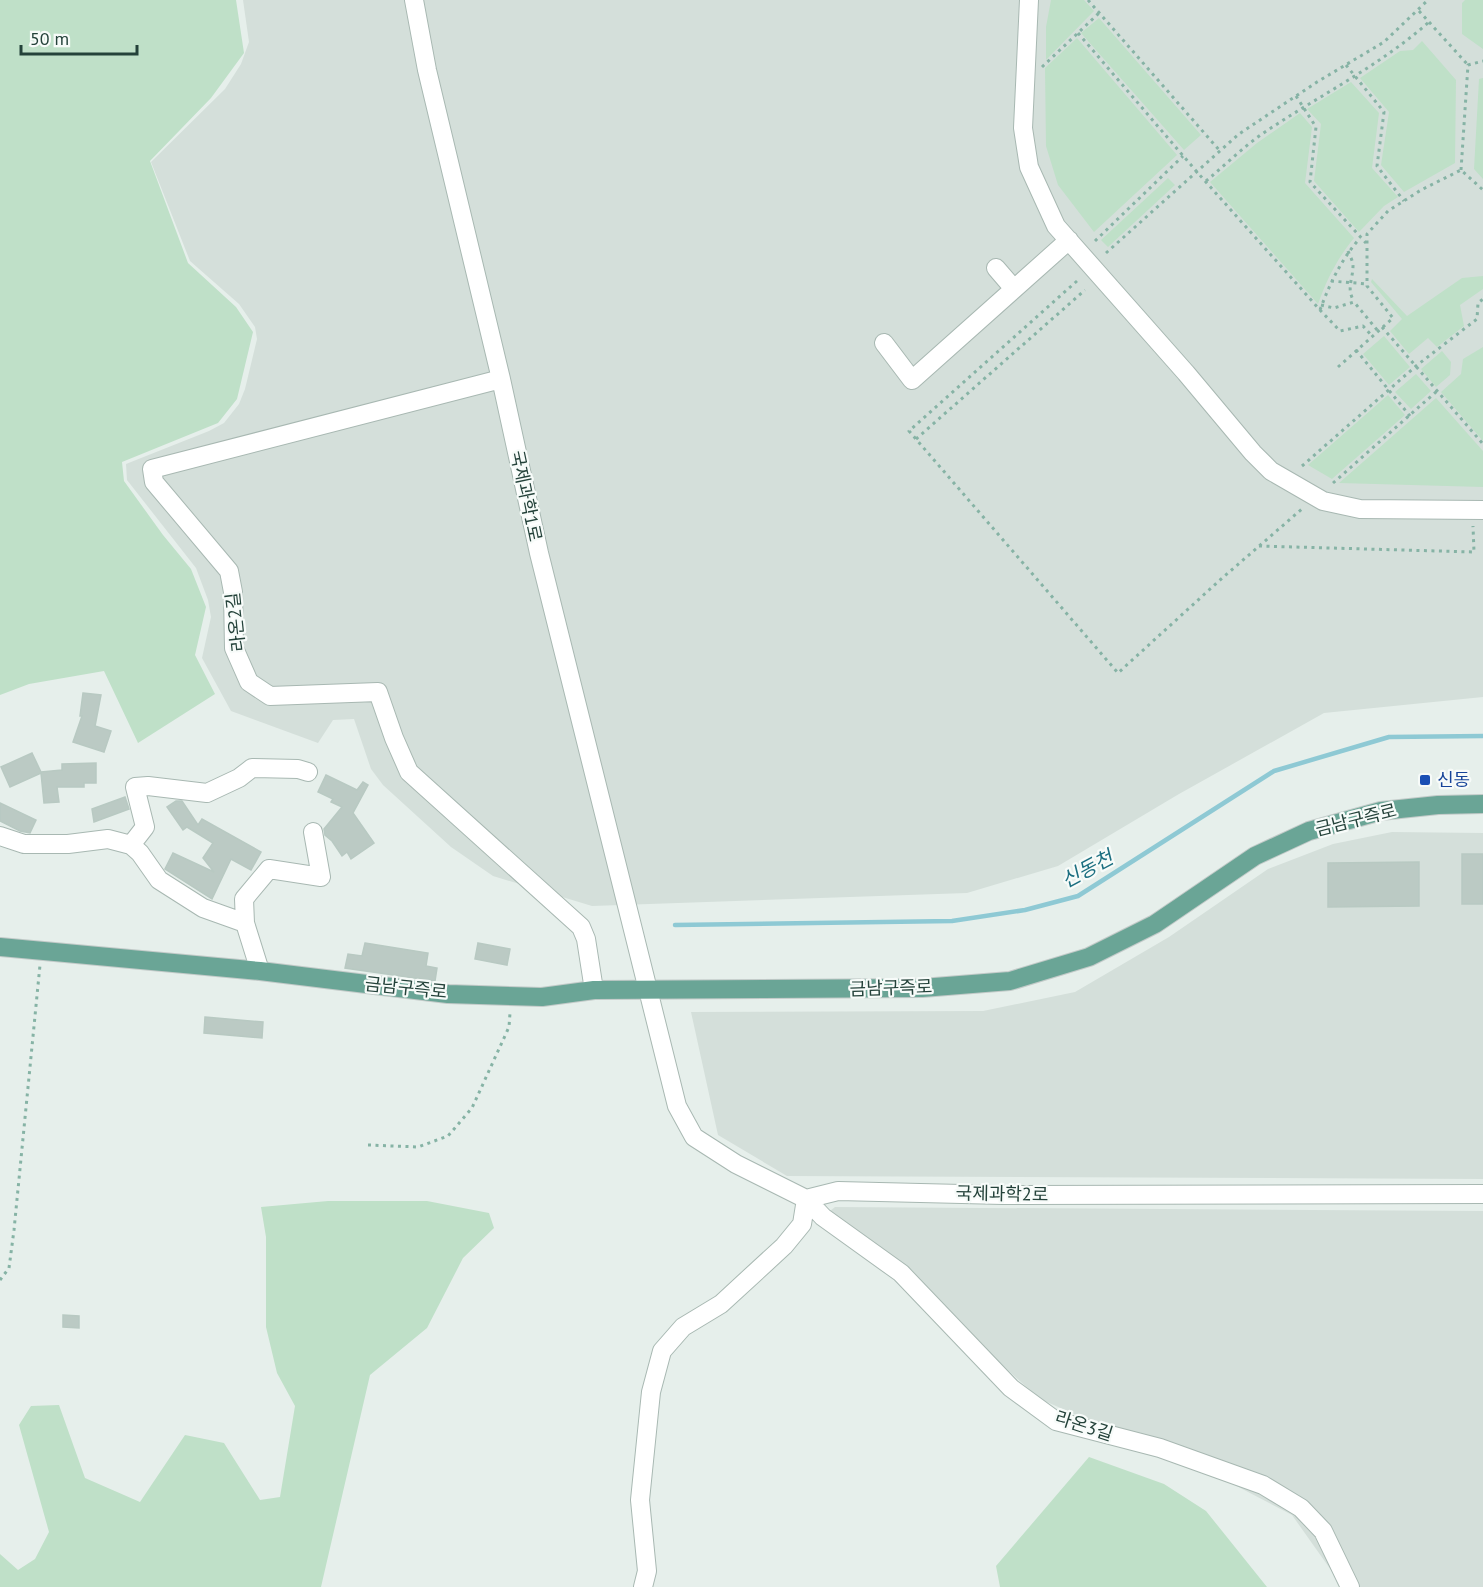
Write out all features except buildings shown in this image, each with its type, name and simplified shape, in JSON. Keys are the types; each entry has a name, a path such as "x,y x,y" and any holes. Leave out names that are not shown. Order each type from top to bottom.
{"main road":[{"name":"금남구즉로","path":"0,947 260,971 448,994 542,997 594,990 922,988 1010,981 1089,957 1155,924 1255,856 1309,831 1381,811 1438,805 1483,804"}],"street":[{"name":"국제과학1로","path":"414,0 427,70 501,379 539,553 649,989"},
{"path":"1029,0 1023,128 1029,167 1056,226 1186,373 1252,453 1271,471 1323,501 1360,509 1483,510"},
{"path":"884,343 912,380 1069,240"},
{"path":"996,268 1014,290"},
{"name":"라온2길","path":"501,379 152,469 154,482 230,571 233,592 234,648 249,682 270,696 378,692 394,738 409,771 581,927 586,939 594,990"},
{"path":"131,845 146,827 140,797 135,787 148,786 207,793 239,778 252,768 298,769 308,772"},
{"path":"260,971 245,923 244,899 269,869 321,877 313,832"},
{"path":"0,836 24,844 68,844 108,839 131,845 159,880 203,908 245,923"},
{"path":"643,1587 647,1571 640,1500 651,1392 662,1351 683,1327 721,1304 784,1246 802,1224 806,1198 736,1164 694,1137 677,1106 649,989"},
{"name":"국제과학2로","path":"806,1198 838,1191 1003,1195 1483,1194"},
{"name":"라온3길","path":"806,1198 823,1217 901,1273 1011,1388 1056,1421 1170,1451 1263,1485 1301,1508 1323,1531 1350,1587"}],"path":[{"path":"1088,0 1220,151"},
{"path":"1106,253 1239,134 1384,42 1428,0"},
{"path":"1418,10 1468,65 1461,170"},
{"path":"1042,67 1099,13"},
{"path":"1206,181 1260,136 1303,107 1356,77 1403,44 1429,22"},
{"path":"1078,33 1197,172 1340,331 1363,327 1372,336"},
{"path":"1468,65 1483,61"},
{"path":"1346,65 1384,112 1377,166 1404,201"},
{"path":"1296,96 1316,127 1310,182 1367,245"},
{"path":"1095,241 1183,156"},
{"path":"1461,170 1483,190"},
{"path":"1338,367 1393,318 1367,284 1367,234 1388,211 1461,170"},
{"path":"1321,308 1331,281 1348,251 1360,238"},
{"path":"1348,251 1353,264 1350,283 1351,297 1378,331"},
{"path":"1077,281 909,431 1118,673 1303,508"},
{"path":"1331,281 1367,284"},
{"path":"916,439 1085,290"},
{"path":"1302,466 1416,366 1477,319 1479,303 1483,299"},
{"path":"1321,308 1334,308 1354,302"},
{"path":"1382,327 1483,444"},
{"path":"1356,350 1410,416"},
{"path":"1333,483 1438,391"},
{"path":"1258,546 1474,552 1473,526"},
{"path":"0,1280 9,1268 14,1230 41,951"},
{"path":"368,1145 418,1147 448,1136 472,1108 509,1027 512,996"}],"shaded area":[{"path":"243,0 1483,0 1483,697 1324,713 1179,794 1058,866 967,893 592,906 493,876 451,847 383,785 371,769 354,719 333,720 318,743 231,711 202,658 211,617 208,600 196,568 127,480 126,464 224,423 239,404 245,389 257,339 255,327 239,304 190,261 151,162 225,89 241,64 249,42"},
{"path":"1392,832 1483,833 1483,1179 787,1176 718,1135 691,1012 983,1011 1075,992 1169,937 1268,869 1333,844"},
{"path":"835,1207 1483,1211 1483,1587 1343,1587 1292,1515 1227,1481 1040,1399 830,1211"}],"green space":[{"path":"0,0 236,0 244,53 211,98 150,161 188,263 236,307 253,332 237,399 218,423 122,462 124,481 191,569 206,607 195,655 215,694 138,743 104,671 29,684 0,695"},
{"path":"1051,0 1084,0 1094,11 1046,60 1046,27"},
{"path":"1465,0 1483,0 1483,49 1462,34 1462,3"},
{"path":"1099,18 1201,135 1184,150 1081,33"},
{"path":"1077,38 1177,155 1094,232 1058,185 1046,146 1045,68"},
{"path":"1422,41 1456,80 1455,163 1404,192 1381,165 1389,112 1360,78 1400,51 1413,50"},
{"path":"1483,78 1483,179 1474,169 1479,79"},
{"path":"1351,82 1379,113 1372,168 1398,197 1384,206 1359,232 1314,181 1321,124 1307,109"},
{"path":"1300,113 1312,127 1305,183 1354,238 1333,270 1318,304 1210,182 1257,143"},
{"path":"1168,178 1175,185 1108,247 1101,240"},
{"path":"1483,276 1483,289 1460,305 1464,326 1437,347 1428,338 1409,354 1390,331 1402,319 1371,282 1372,279 1407,316 1462,278"},
{"path":"1384,336 1410,367 1389,385 1363,354"},
{"path":"1483,347 1483,441 1441,392 1461,374 1463,359"},
{"path":"1442,351 1451,362 1450,375 1436,387 1421,369"},
{"path":"1416,374 1431,391 1411,409 1395,392"},
{"path":"1388,395 1405,415 1332,479 1308,465"},
{"path":"1436,398 1483,451 1483,487 1339,483"},
{"path":"328,1201 427,1201 489,1213 494,1228 463,1258 427,1328 370,1375 321,1587 0,1587 0,1554 18,1570 35,1559 49,1532 19,1425 31,1406 59,1405 85,1478 140,1502 185,1435 224,1443 260,1500 280,1497 295,1406 277,1373 266,1327 266,1237 261,1207"},
{"path":"1089,1457 1164,1484 1206,1511 1267,1587 1000,1587 996,1566"}],"waterway":[{"name":"신동천","path":"675,925 952,921 1025,910 1078,896 1274,771 1389,737 1483,736"}],"place":[{"name":"신동","path":"1425,780"}]}
